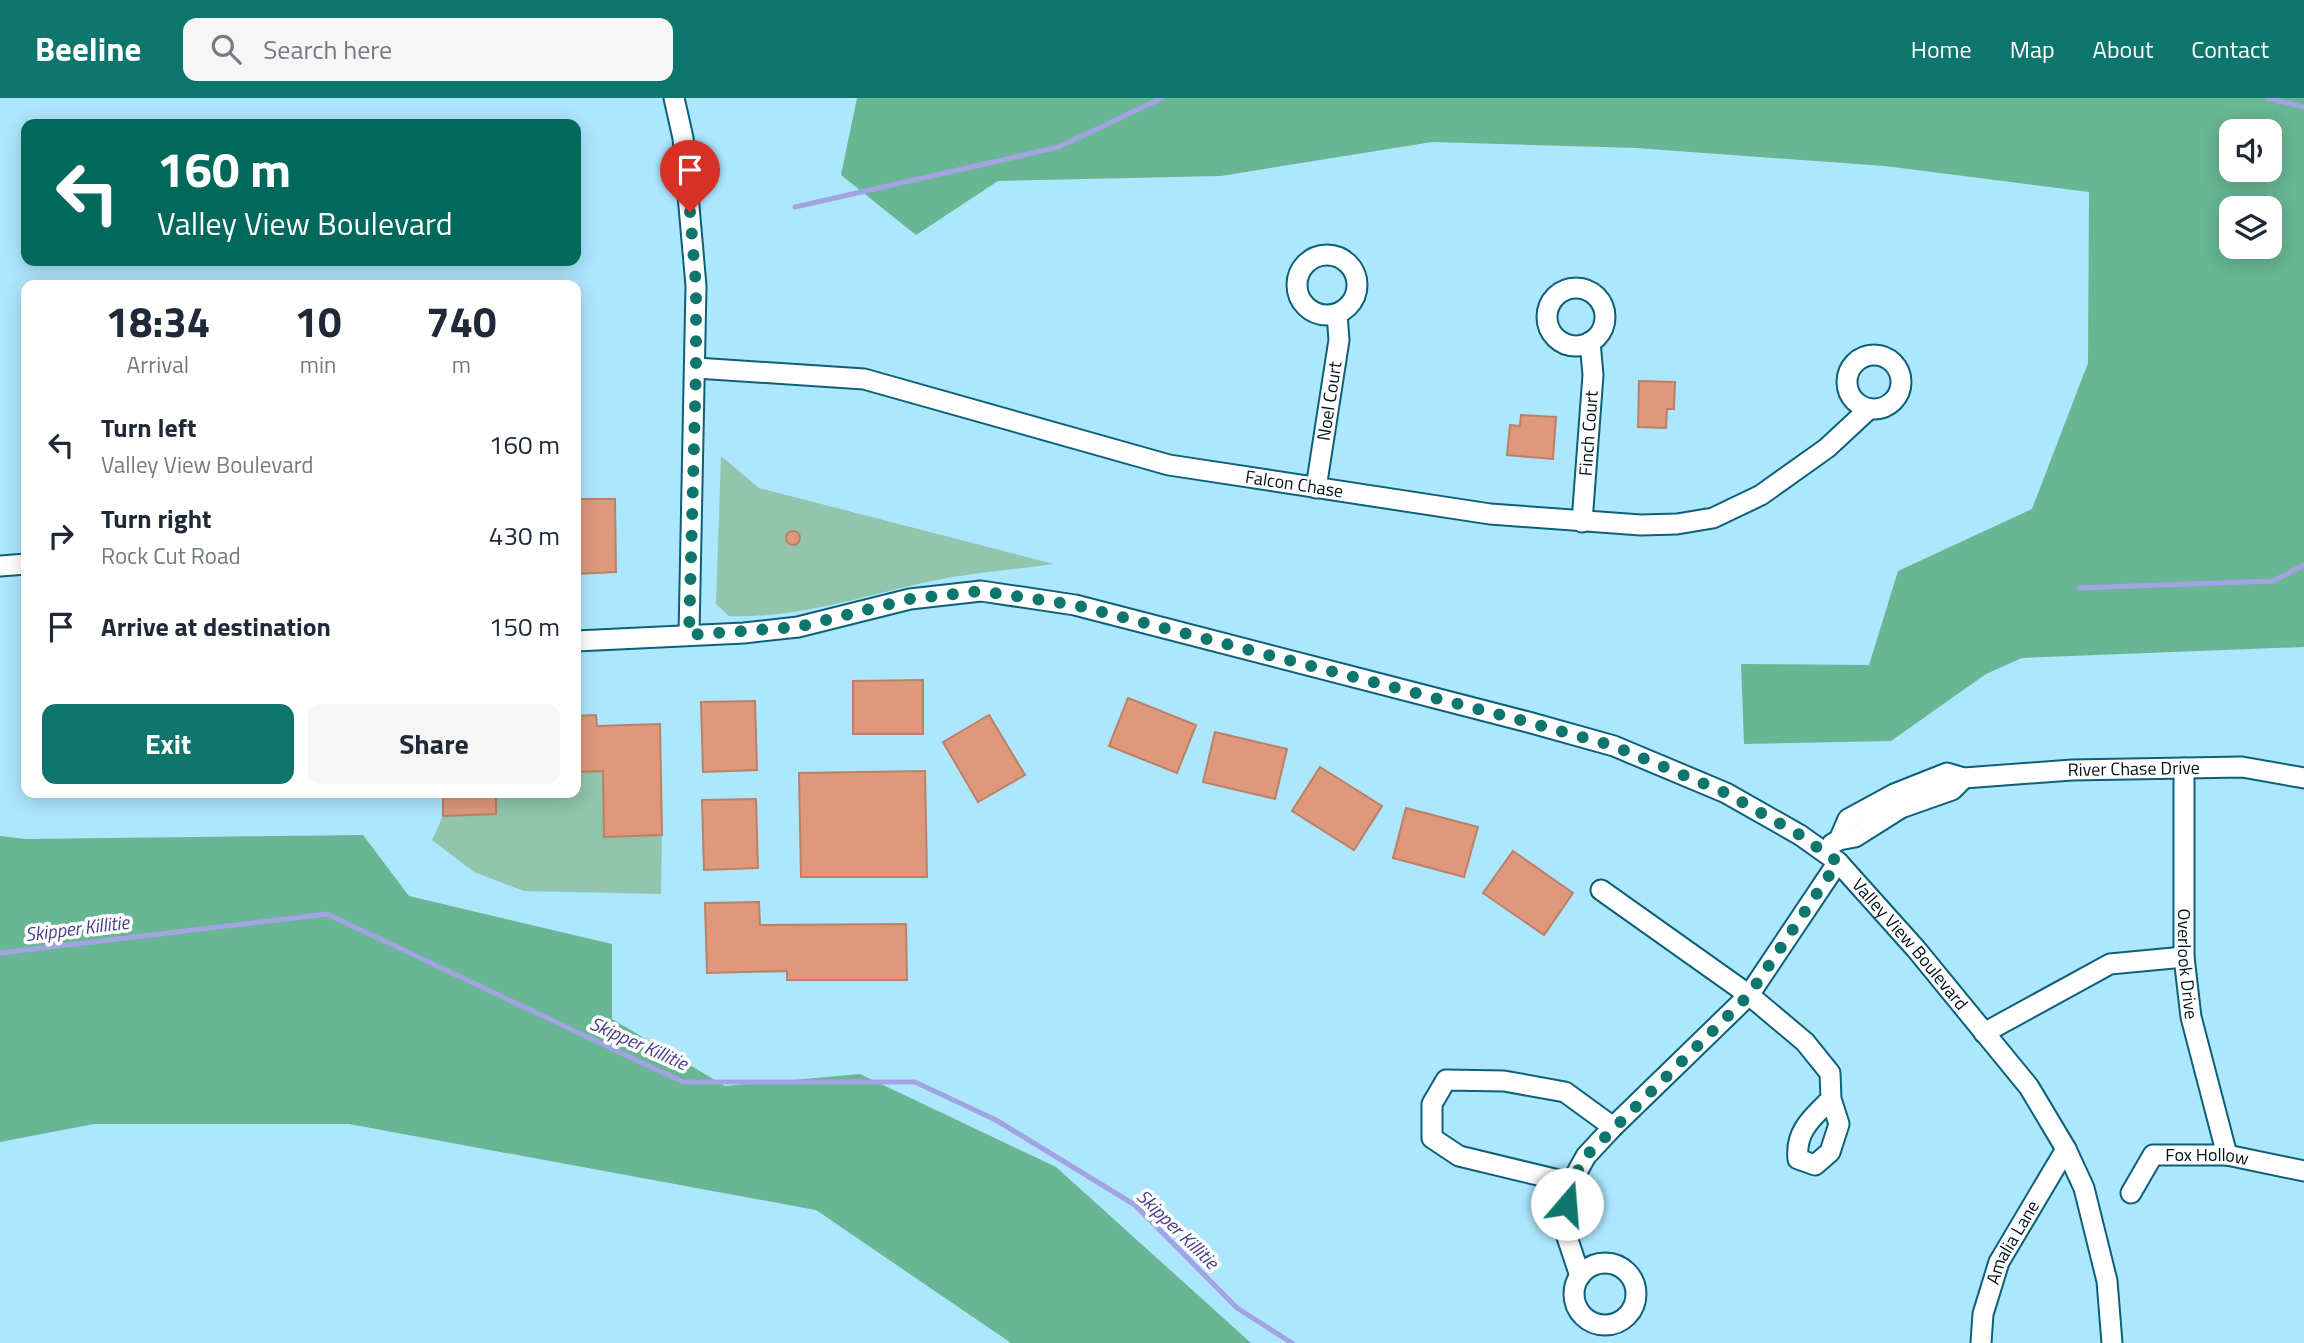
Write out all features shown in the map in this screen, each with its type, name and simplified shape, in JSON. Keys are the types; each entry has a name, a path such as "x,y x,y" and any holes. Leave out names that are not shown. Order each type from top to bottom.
{"street":[{"path":"674,98 683,138 695,273 696,368 689,635"},
{"name":"Noel Court","path":"1316,488 1339,340 1337,314"},
{"name":"Finch Court","path":"1582,522 1592,375 1590,342"},
{"name":"Falcon Chase","path":"696,368 864,379 1169,465 1490,514 1582,522 1678,524 1713,518 1761,495 1827,448 1869,409"},
{"path":"0,566 21,564"},
{"name":"Valley View Boulevard","path":"581,640 798,627 910,599 981,591 1075,605 1515,718 1614,746 1726,793 1833,851 2029,1087 2066,1149 2084,1188 2106,1281 2112,1343"},
{"name":"River Chase Drive","path":"1833,851 1901,808 1952,790 1964,778 2073,770 2242,767 2304,778"},
{"name":"Overlook Drive","path":"2183,768 2184,957 2191,1017 2227,1155"},
{"path":"1580,1276 1563,1225 1571,1183 1586,1156 1749,995 1833,851"},
{"path":"1601,890 1749,995 1805,1042 1830,1073 1830,1099"},
{"path":"1984,1033 2110,964 2184,957"},
{"path":"1571,1183 1459,1156 1432,1138 1432,1104 1446,1080 1504,1081 1565,1092 1613,1127"},
{"name":"Amalia Lane","path":"1981,1343 1983,1314 1999,1262 2066,1149"},
{"name":"Fox Hollow","path":"2131,1193 2153,1155 2227,1155 2304,1171"}],"green space":[{"path":"857,98 2304,98 2304,647 2022,658 1986,674 1891,741 1744,744 1741,664 1869,665 1898,571 2032,509 2088,363 2089,192 1885,166 1636,148 1432,142 1221,176 998,181 916,235 841,175"},
{"path":"721,456 759,488 1054,564 947,578 811,609 757,616 729,616 716,604"},
{"path":"596,751 603,751 604,837 662,835 661,894 524,891 474,872 432,840 443,816 496,814 496,798 581,798 581,772 595,771"},
{"path":"363,835 409,896 612,944 612,1019 725,1086 860,1074 1056,1167 1251,1343 1011,1343 816,1210 349,1124 94,1124 0,1142 0,836 26,839"}],"building":[{"path":"1639,381 1675,382 1674,409 1667,409 1666,428 1638,427"},
{"path":"1521,415 1556,417 1553,459 1507,455 1510,425 1520,426"},
{"path":"581,499 615,499 616,572 581,574"},
{"path":"790,531 796,531 800,538 796,545 790,545 786,541 786,535"},
{"path":"923,680 923,734 853,734 853,681"},
{"path":"1128,698 1196,725 1177,773 1109,746"},
{"path":"755,701 757,770 703,772 701,702"},
{"path":"596,715 597,726 660,724 662,835 604,837 603,771 581,772 581,716"},
{"path":"989,715 1025,775 978,802 943,742"},
{"path":"1215,732 1287,749 1275,799 1203,782"},
{"path":"1320,767 1382,806 1354,850 1292,811"},
{"path":"925,771 927,877 801,877 799,773"},
{"path":"443,798 496,798 496,814 443,816"},
{"path":"756,799 758,868 704,870 702,800"},
{"path":"1406,808 1478,827 1464,877 1393,858"},
{"path":"1513,851 1573,893 1544,935 1483,893"},
{"path":"759,902 760,925 906,924 907,980 787,980 787,971 707,973 705,903"}],"waterway":[{"path":"795,207 1059,147 1162,98"},
{"path":"2267,98 2304,107"},
{"path":"2079,588 2273,581 2304,565"},
{"name":"Skipper Killitie","path":"0,953 327,914 683,1082 915,1082 996,1120 1135,1205 1237,1308 1292,1343"}],"route":[{"path":"690,212 696,286 696,368 689,635 798,627 910,599 981,591 1075,605 1614,746 1726,793 1800,835 1838,862 1749,995 1586,1156 1571,1183 1567,1204"}]}
